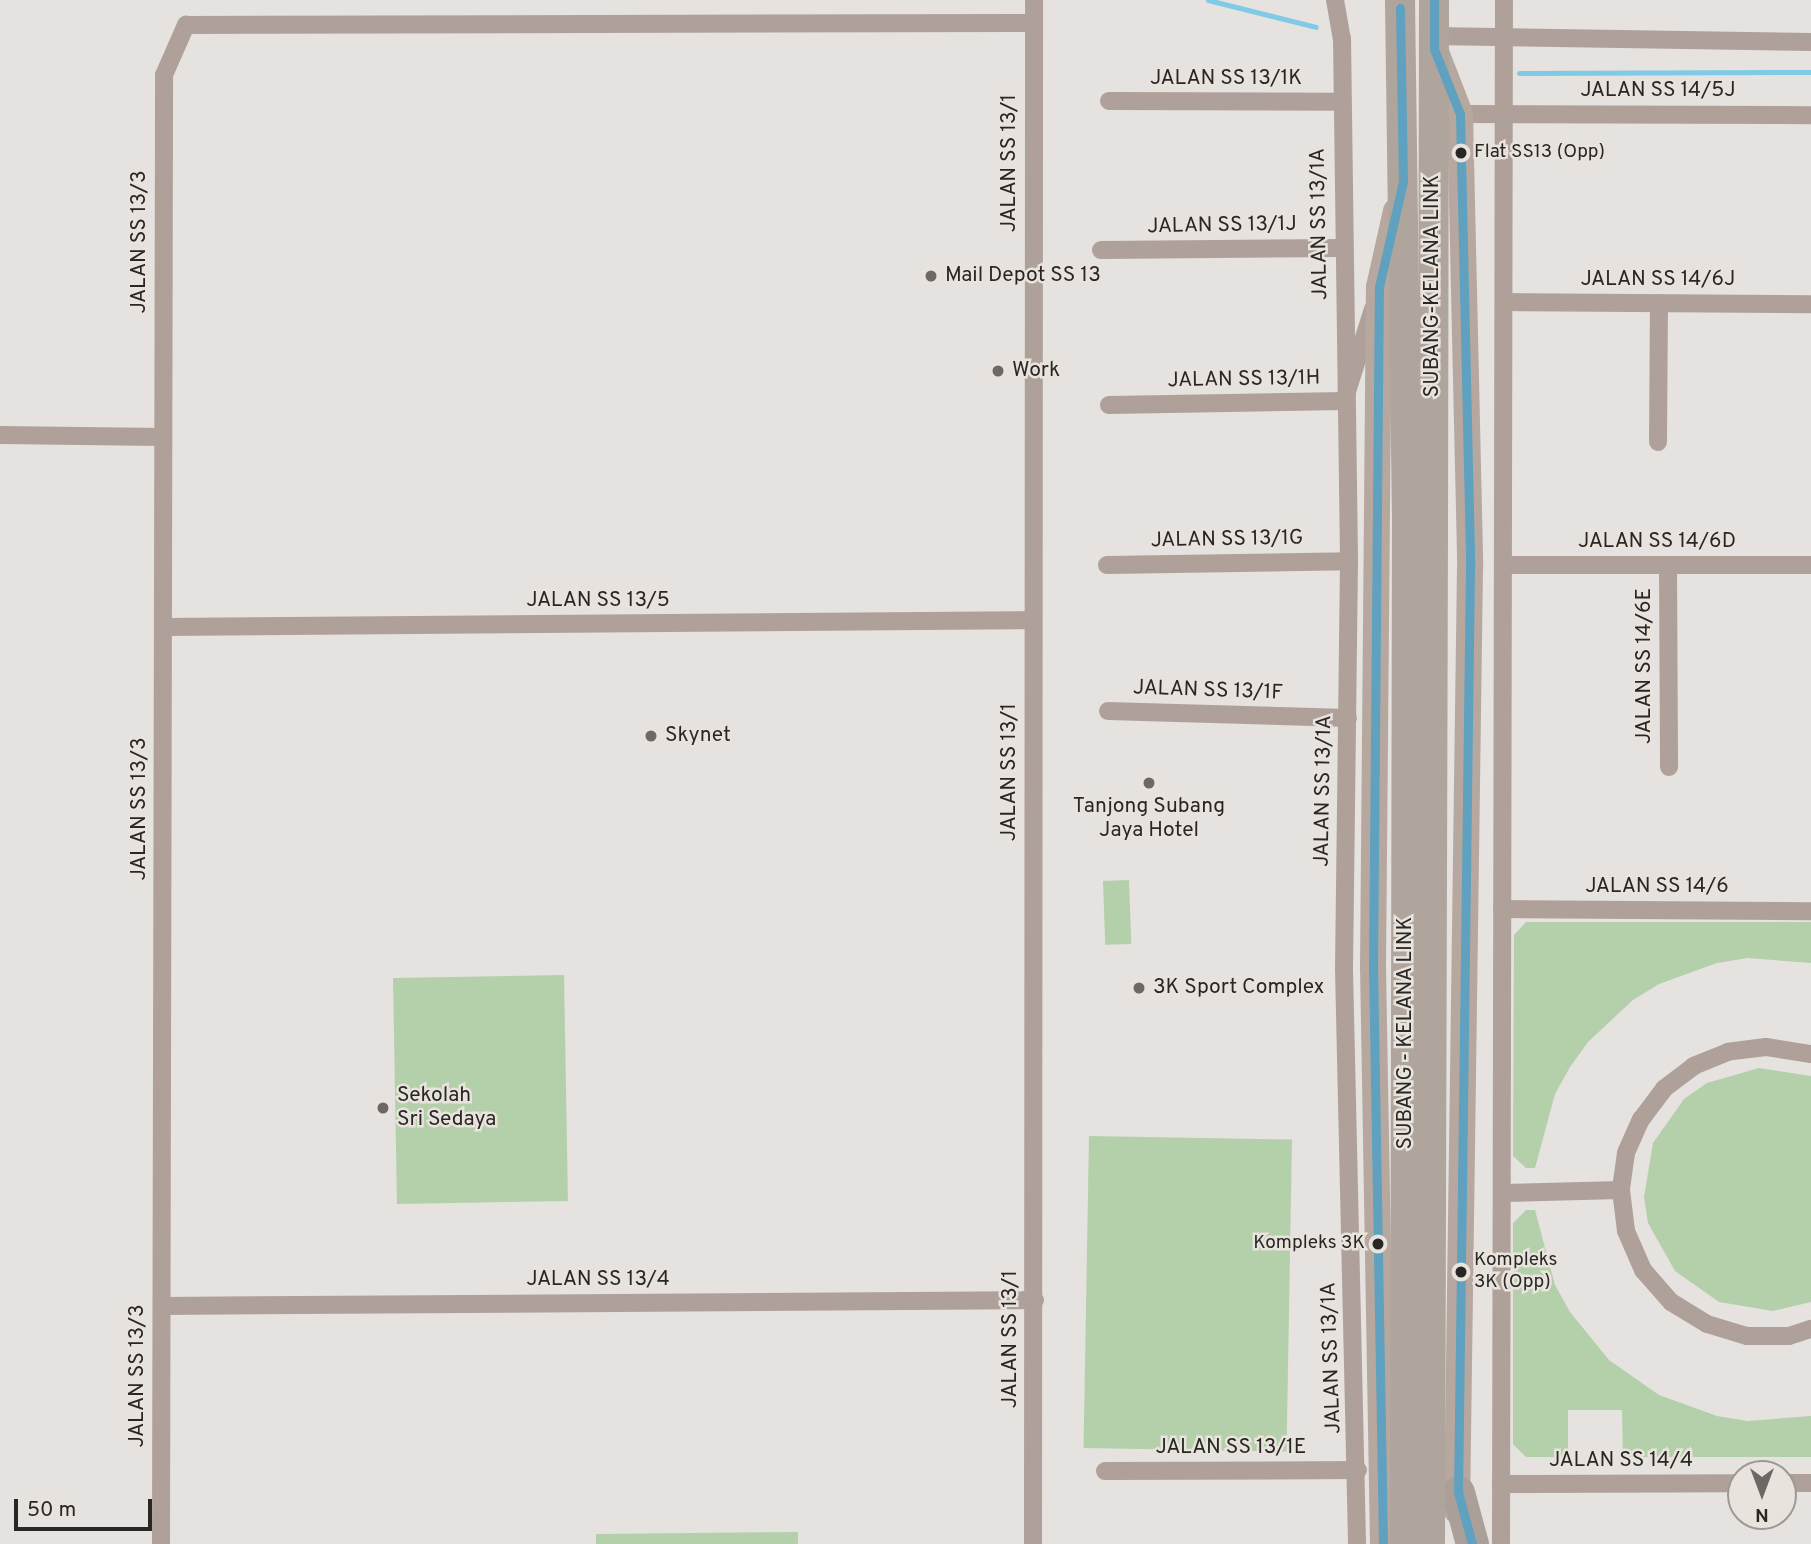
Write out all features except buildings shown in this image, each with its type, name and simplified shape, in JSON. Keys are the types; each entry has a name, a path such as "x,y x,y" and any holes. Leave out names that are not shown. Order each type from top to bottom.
{"highway":[{"path":"1458,1492 1472,1544"}],"main road":[{"name":"SUBANG-KELANA LINK","path":"1400,0 1403,181 1420,522"},
{"name":"SUBANG-KELANA LINK","path":"1420,522 1434,0"},
{"path":"1434,42 1460,114 1470,568 1457,1544"},
{"path":"1384,1544 1375,1067 1379,286 1403,181"},
{"name":"SUBANG - KELANA LINK","path":"1405,1544 1420,522"},
{"name":"SUBANG - KELANA LINK","path":"1420,522 1430,1544"},
{"path":"1375,1067 1390,1152 1400,1169 1421,1180 1441,1174 1461,1148"}],"street":[{"name":"JALAN SS 13/1","path":"1033,1544 1034,0"},
{"name":"JALAN SS 13/1A","path":"1335,0 1342,38 1344,401 1349,561 1344,969 1357,1544"},
{"path":"1501,1544 1504,0"},
{"name":"JALAN SS 13/3","path":"161,1544 164,75 186,25 1033,23"},
{"path":"1434,42 1504,39 1811,42"},
{"name":"JALAN SS 13/1K","path":"1109,101 1342,102"},
{"name":"JALAN SS 14/5J","path":"1460,114 1811,115"},
{"name":"JALAN SS 13/1J","path":"1101,250 1342,248"},
{"name":"JALAN SS 13/1H","path":"1109,405 1344,401 1379,286"},
{"name":"JALAN SS 14/6J","path":"1504,302 1811,304"},
{"path":"1658,442 1659,303"},
{"path":"0,435 163,437"},
{"name":"JALAN SS 13/1G","path":"1107,565 1349,561"},
{"name":"JALAN SS 14/6D","path":"1503,565 1811,565"},
{"name":"JALAN SS 14/6E","path":"1668,565 1668,767"},
{"name":"JALAN SS 13/5","path":"163,627 1033,620"},
{"name":"JALAN SS 13/1F","path":"1108,711 1348,718"},
{"name":"JALAN SS 14/6","path":"1502,909 1811,911"},
{"path":"1811,1054 1766,1047 1728,1052 1694,1066 1664,1089 1641,1119 1626,1153 1620,1190 1626,1231 1643,1270 1671,1302 1707,1324 1747,1336 1789,1336 1811,1329"},
{"path":"1502,1193 1620,1190"},
{"name":"JALAN SS 13/4","path":"162,1306 1035,1300"},
{"name":"JALAN SS 13/1E","path":"1105,1471 1357,1470"},
{"name":"JALAN SS 14/4","path":"1501,1484 1727,1483"}],"green space":[{"path":"1129,880 1131,944 1105,945 1103,881"},
{"path":"1526,922 1811,922 1811,963 1748,958 1717,963 1659,984 1633,1000 1588,1042 1570,1067 1555,1094 1535,1168 1526,1168 1513,1156 1514,935"},
{"path":"564,975 568,1201 397,1204 393,978"},
{"path":"1759,1068 1811,1076 1811,1302 1773,1311 1719,1302 1675,1271 1648,1223 1644,1197 1653,1143 1684,1099 1707,1083"},
{"path":"1089,1136 1292,1140 1287,1451 1084,1448"},
{"path":"1526,1210 1535,1210 1555,1285 1570,1312 1609,1360 1659,1395 1717,1416 1748,1421 1811,1416 1811,1457 1623,1457 1622,1410 1568,1410 1568,1457 1526,1457 1513,1444 1513,1223"},
{"path":"798,1532 798,1544 596,1544 596,1534"}],"waterway":[{"path":"1208,0 1316,27"},
{"path":"1519,73 1811,72"}],"transit line":[{"path":"1434,0 1434,49 1460,114 1470,567 1458,1492 1472,1544"},
{"path":"1383,1544 1373,968 1379,287 1403,181 1400,8"}],"place":[{"name":"Flat SS13 (Opp)","path":"1461,153"},
{"name":"Mail Depot SS 13","path":"931,276"},
{"name":"Work","path":"998,371"},
{"name":"Skynet","path":"651,736"},
{"name":"Tanjong Subang Jaya Hotel","path":"1149,783"},
{"name":"3K Sport Complex","path":"1139,988"},
{"name":"Sekolah Sri Sedaya","path":"383,1108"},
{"name":"Kompleks 3K","path":"1378,1244"},
{"name":"Kompleks 3K (Opp)","path":"1461,1272"}]}
